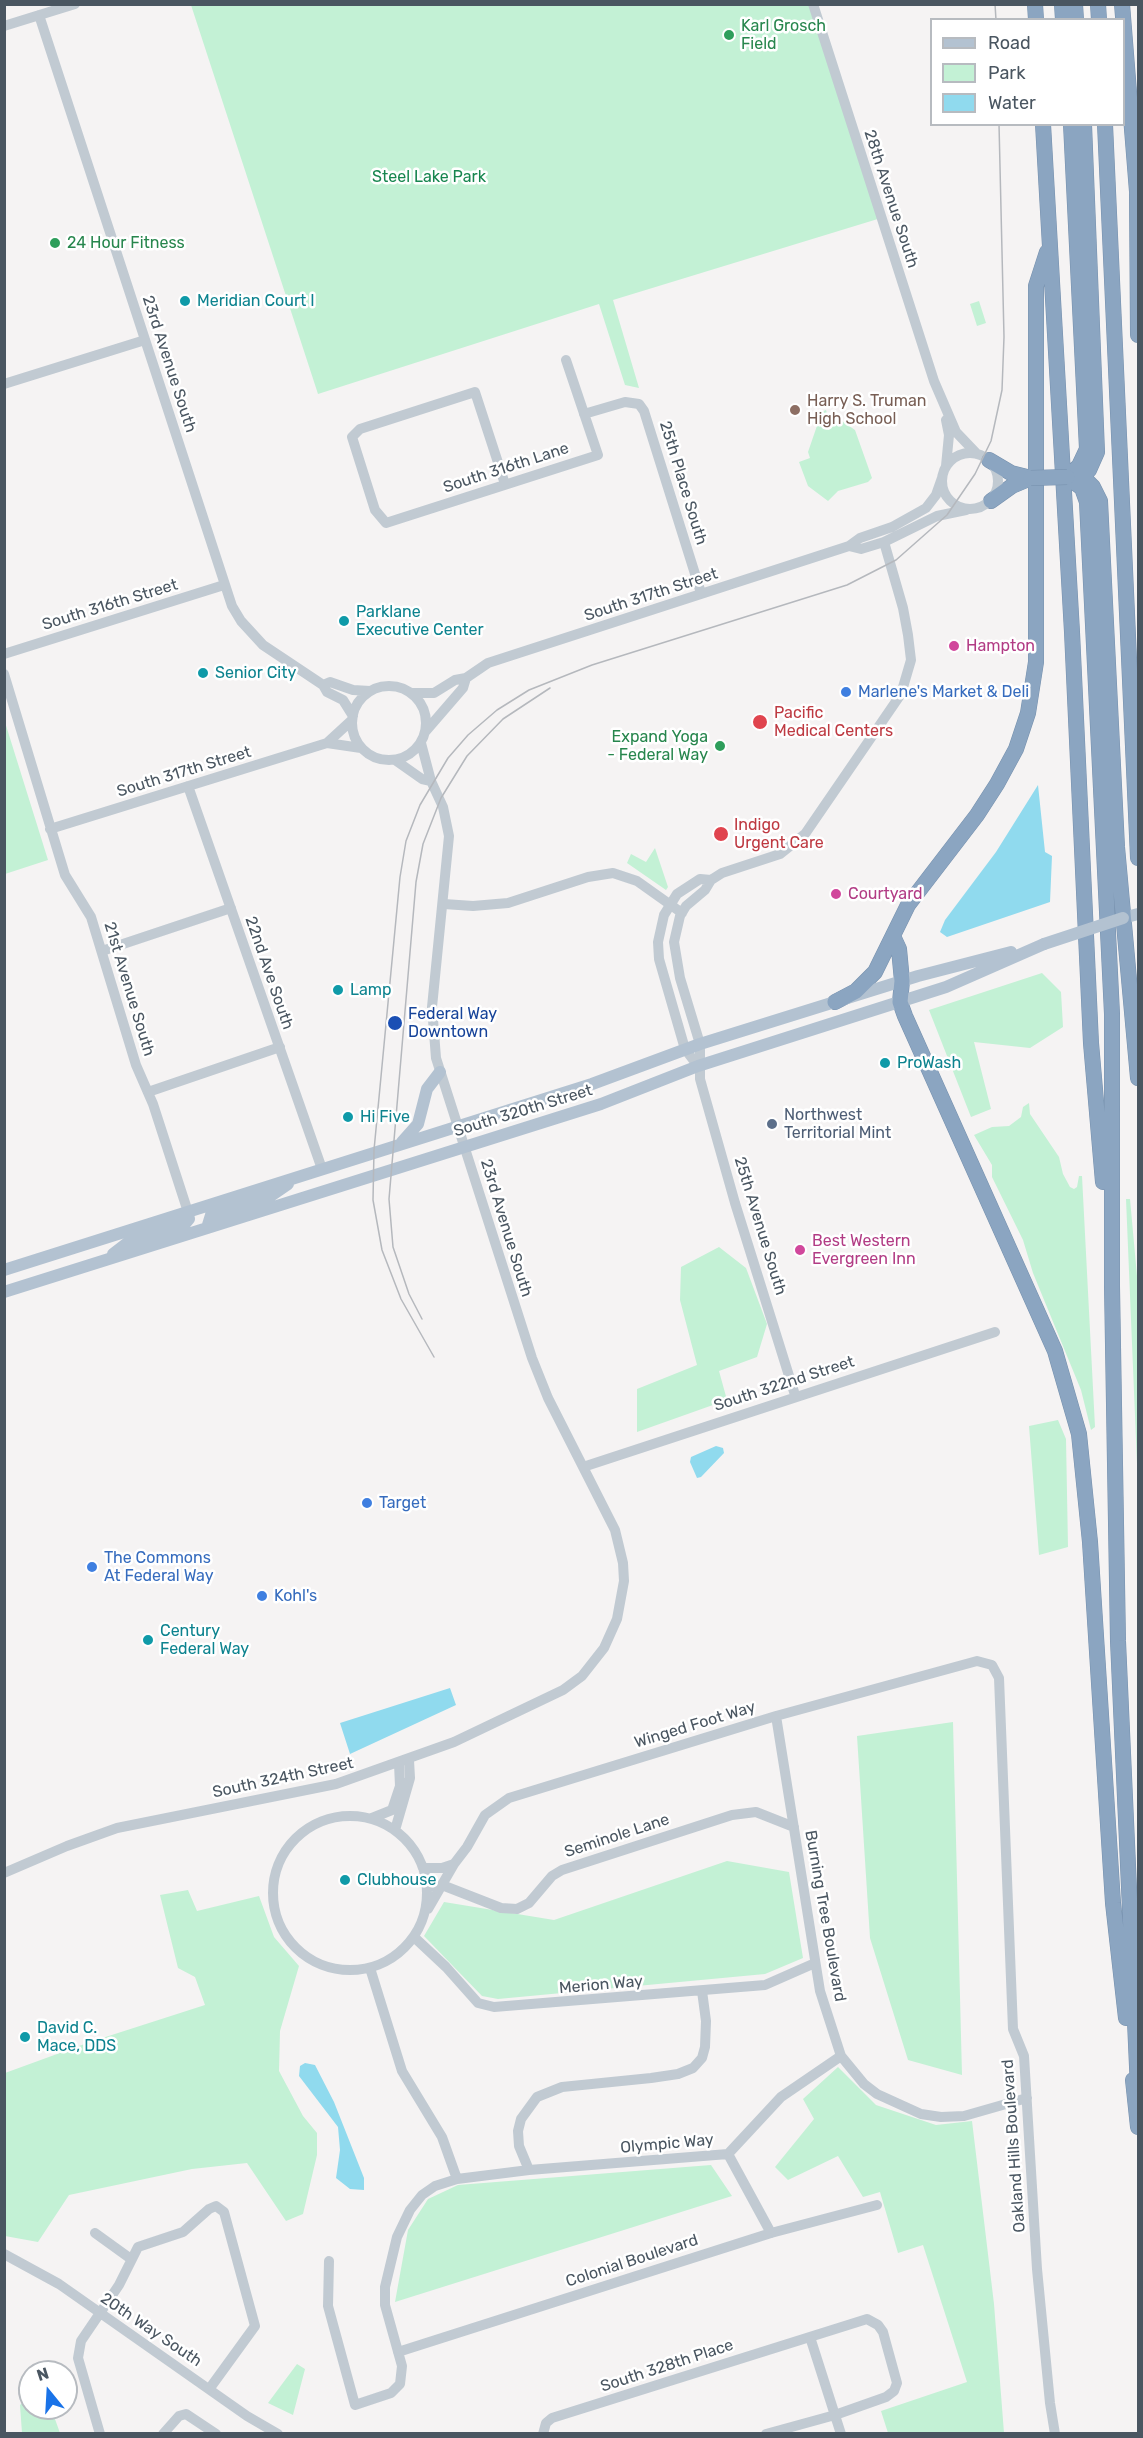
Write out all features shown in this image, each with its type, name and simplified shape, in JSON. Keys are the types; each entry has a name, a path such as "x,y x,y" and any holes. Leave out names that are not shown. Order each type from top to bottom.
{"highway":[{"path":"1125,40 1138,197 1138,335"},
{"path":"1043,126 1091,1043 1112,1286"},
{"path":"1071,126 1091,412"},
{"path":"1084,126 1091,412 1087,449 1075,476 1076,482 1085,494 1095,540 1117,847 1138,1078"},
{"path":"1105,126 1138,858"},
{"path":"836,1002 867,982 908,906 993,791 1016,749 1028,713 1036,662 1036,286 1050,244"},
{"path":"983,457 1011,479 1075,476"},
{"path":"991,501 1011,479"},
{"path":"1095,540 1112,1014 1112,1286 1118,1641 1138,2089"},
{"path":"893,936 899,949 902,981 900,1002 1055,1351 1079,1434 1087,1500 1113,1903 1138,2127"}],"main road":[{"name":"South 320th Street","path":"4,1270 592,1084 684,1049 902,981 1044,944 1138,914"},
{"name":"South 320th Street","path":"4,1292 601,1104 698,1066 946,987 1044,944"},
{"path":"399,1145 418,1124 427,1089 440,1072"},
{"path":"207,1228 211,1215 272,1195 299,1177"},
{"path":"105,1260 126,1244 184,1225 189,1219 188,1212"}],"street":[{"path":"4,26 75,4"},
{"name":"28th Avenue South","path":"813,4 942,402 949,435 946,467"},
{"name":"23rd Avenue South","path":"39,15 232,606 254,637 274,655 323,685 327,692 343,700 353,718"},
{"path":"4,384 145,340"},
{"path":"566,360 584,414"},
{"name":"South 316th Lane","path":"505,484 475,392 355,433 353,441 375,510 382,521 389,523 598,455 584,414"},
{"name":"25th Place South","path":"584,414 625,402 639,404 644,411 701,593"},
{"name":"28th Avenue South","path":"942,402 956,432 983,457"},
{"path":"959,455 983,457 994,467 998,485 991,501 984,506 968,510 951,503 945,496 942,478 946,467 959,455"},
{"name":"South 317th Street","path":"411,693 434,693 455,680 466,678 488,663 849,546 861,538 914,517 926,508 936,495 942,478"},
{"name":"South 317th Street","path":"849,546 861,549 884,542 937,516 968,510"},
{"path":"698,1066 700,1044 676,960 674,942 682,913 711,880 722,873 773,857 796,842 815,821 901,694 911,660 903,608 884,542"},
{"name":"South 316th Street","path":"4,654 224,585"},
{"name":"21st Avenue South","path":"4,674 65,875 91,917 136,1065 148,1092 188,1212"},
{"name":"South 317th Street","path":"423,737 463,688 466,678"},
{"name":"23rd Avenue South","path":"323,685 330,682 353,690 370,691"},
{"path":"396,760 422,779 431,781 423,737 426,714 423,706 411,693 398,687 383,686 370,691 358,703 353,718 355,738 361,748 380,759 396,760 405,757 423,737"},
{"name":"South 317th Street","path":"327,743 353,718"},
{"name":"South 317th Street","path":"50,829 327,743 361,748"},
{"name":"23rd Avenue South","path":"431,781 443,807 449,836 432,1019 440,1072 532,1358 608,1516 619,1546 624,1581 621,1605"},
{"name":"22nd Ave South","path":"188,786 322,1169"},
{"path":"444,904 480,906 508,903 607,873 636,880 669,906 682,913"},
{"path":"698,1066 684,1049 659,959 660,928 669,906 688,885 700,879 711,880"},
{"path":"102,951 231,908"},
{"path":"148,1092 280,1047"},
{"name":"25th Avenue South","path":"698,1066 735,1203 795,1395"},
{"name":"South 322nd Street","path":"583,1467 795,1395 995,1332"},
{"name":"South 324th Street","path":"4,1873 117,1828 317,1789 404,1762 563,1690 592,1665 613,1630 621,1605"},
{"name":"Winged Foot Way","path":"424,1914 467,1847 484,1815 509,1798 777,1716 977,1661 992,1665 999,1678"},
{"name":"Oakland Hills Boulevard","path":"999,1678 1013,2029 1024,2056 1037,2269 1055,2433"},
{"name":"Burning Tree Boulevard","path":"777,1716 820,1990 841,2056 864,2084 877,2094 921,2114 941,2118 964,2116 1027,2098"},
{"path":"372,1818 392,1810 400,1786 404,1762"},
{"path":"394,1830 410,1778 404,1762"},
{"name":"Seminole Lane","path":"427,1887 442,1885 501,1908 517,1909 529,1903 552,1876 562,1870 732,1815 756,1812 794,1827"},
{"path":"343,1815 372,1818 394,1830 411,1845 423,1868 427,1887 424,1914 414,1937 392,1958 370,1968 344,1970 329,1967 314,1961 294,1947 284,1934 273,1904 275,1872 288,1846 315,1824 343,1815"},
{"path":"423,1868 442,1869 454,1864"},
{"name":"Merion Way","path":"414,1937 484,2006 560,2004 765,1985 815,1963"},
{"path":"370,1968 402,2072 442,2137 457,2179"},
{"path":"529,2170 519,2146 518,2131 521,2119 537,2097 562,2087 678,2074 693,2068 702,2058 705,2047 706,2021 702,1991"},
{"name":"Olympic Way","path":"329,2261 328,2306 355,2405 382,2396 399,2387 402,2372 384,2297 397,2237 408,2213 422,2195 435,2186 457,2179 529,2170 728,2154 781,2097 841,2056"},
{"path":"728,2154 771,2233"},
{"name":"Colonial Boulevard","path":"398,2352 771,2233 877,2205"},
{"path":"100,2433 78,2357 80,2342 119,2285 139,2246 183,2232 211,2208 218,2206 224,2212 255,2326 210,2388"},
{"path":"95,2233 131,2259"},
{"name":"20th Way South","path":"4,2254 59,2284 278,2433"},
{"name":"South 328th Place","path":"543,2433 546,2423 552,2418 867,2319 878,2325 883,2332 897,2384 894,2391 886,2397 835,2415"},
{"path":"810,2337 841,2433"},
{"path":"163,2433 185,2414 216,2433"},
{"path":"766,2433 835,2415"}],"green space":[{"name":"Steel Lake Park","path":"191,5 813,5 881,218 613,300 639,388 625,385 599,304 318,394"},
{"path":"979,301 986,323 977,326 970,304"},
{"path":"826,410 828,417 833,415 855,430 872,478 868,482 838,491 828,501 808,486 799,462 810,458 808,452 819,420 823,418 821,412"},
{"path":"4,719 48,860 5,874 4,874"},
{"path":"655,848 668,887 666,890 627,863 631,854 646,862"},
{"path":"1042,973 1061,992 1063,1027 1030,1048 974,1042 991,1109 971,1117 929,1010"},
{"path":"1029,1103 1030,1114 1059,1157 1063,1174 1070,1187 1074,1189 1077,1187 1079,1176 1082,1176 1095,1427 1091,1430 1081,1390 1033,1273 1023,1240 992,1177 992,1165 974,1135 992,1127 1009,1126 1021,1117 1023,1107"},
{"path":"1126,1199 1130,1199 1138,1287 1138,1488"},
{"path":"719,1247 746,1268 767,1324 757,1357 719,1371 727,1400 637,1432 637,1389 697,1365 680,1300 681,1267"},
{"path":"1058,1420 1066,1439 1068,1547 1039,1555 1029,1426"},
{"path":"953,1722 962,2075 908,2060 870,1938 857,1736"},
{"path":"727,1861 789,1872 803,1958 765,1974 498,1999 482,1996 424,1936 444,1902 554,1920"},
{"path":"188,1890 197,1911 259,1896 274,1937 299,1966 280,2031 279,2071 303,2116 317,2133 317,2155 303,2214 286,2221 247,2163 192,2169 69,2195 38,2242 5,2236 5,2073 90,2042 205,2005 195,1977 178,1968 160,1895"},
{"path":"838,2067 876,2105 936,2125 972,2121 994,2304 1004,2433 888,2433 881,2411 967,2382 923,2245 898,2253 880,2192 863,2197 838,2156 788,2180 775,2167 814,2119 803,2099"},
{"path":"711,2165 732,2196 395,2302 408,2230 428,2199 458,2185"},
{"path":"297,2364 305,2369 293,2415 268,2403"},
{"path":"21,2420 55,2420 60,2433 22,2433"}],"water":[{"path":"1038,785 1045,852 1052,856 1050,902 947,937 940,932 945,920 996,852"},
{"path":"716,1446 723,1448 724,1453 701,1477 697,1478 690,1462 691,1457"},
{"path":"450,1688 456,1705 350,1754 340,1723"},
{"path":"305,2063 315,2065 334,2102 364,2178 364,2190 350,2189 336,2178 340,2150 338,2127 299,2076 300,2066"}],"tram line":[{"path":"995,4 996,18"},
{"path":"434,1357 401,1299 382,1250 373,1200 374,1150 400,877 406,841 420,805 448,758 468,735 497,710 529,690 592,665 847,585 896,560 947,515 975,474 991,441 1002,390 1004,337 999,126"},
{"path":"422,1319 409,1294 393,1247 389,1199 416,882 423,844 441,798 467,756 503,719 550,688"}],"place":[{"name":"Karl Grosch Field","path":"729,35"},
{"name":"24 Hour Fitness","path":"55,243"},
{"name":"Meridian Court I","path":"185,301"},
{"name":"Harry S. Truman High School","path":"795,410"},
{"name":"Parklane Executive Center","path":"344,621"},
{"name":"Hampton","path":"954,646"},
{"name":"Senior City","path":"203,673"},
{"name":"Marlene's Market & Deli","path":"846,692"},
{"name":"Pacific Medical Centers","path":"760,722"},
{"name":"Expand Yoga - Federal Way","path":"720,746"},
{"name":"Indigo Urgent Care","path":"721,834"},
{"name":"Courtyard","path":"836,894"},
{"name":"Lamp","path":"338,990"},
{"name":"Federal Way Downtown","path":"395,1023"},
{"name":"ProWash","path":"885,1063"},
{"name":"Hi Five","path":"348,1117"},
{"name":"Northwest Territorial Mint","path":"772,1124"},
{"name":"Best Western Evergreen Inn","path":"800,1250"},
{"name":"Target","path":"367,1503"},
{"name":"The Commons At Federal Way","path":"92,1567"},
{"name":"Kohl's","path":"262,1596"},
{"name":"Century Federal Way","path":"148,1640"},
{"name":"Clubhouse","path":"345,1880"},
{"name":"David C. Mace, DDS","path":"25,2037"}]}
